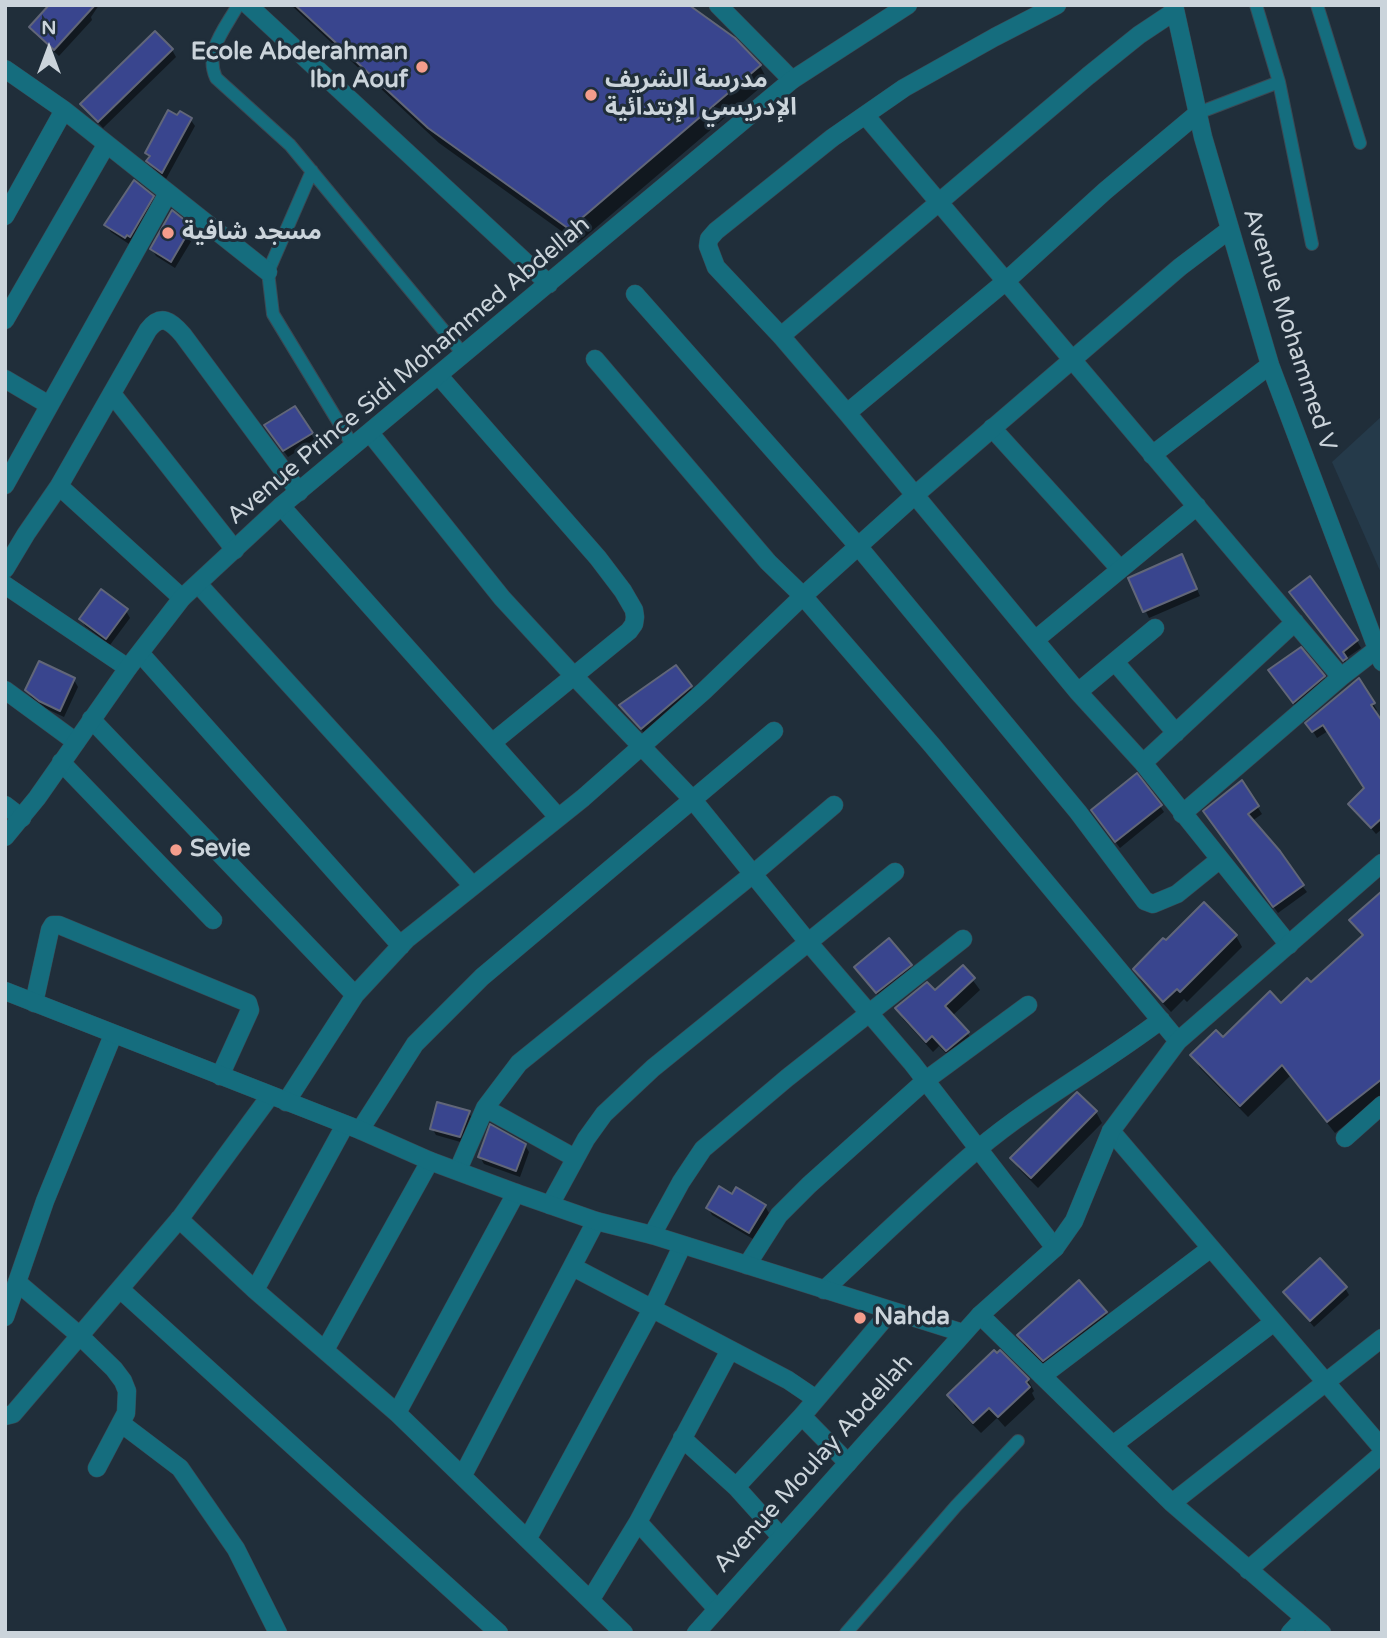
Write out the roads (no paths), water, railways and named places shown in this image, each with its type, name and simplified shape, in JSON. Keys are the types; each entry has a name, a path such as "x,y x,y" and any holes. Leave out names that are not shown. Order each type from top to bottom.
{"street":[{"path":"248,5 549,284"},
{"path":"718,5 792,80"},
{"name":"Avenue Prince Sidi Mohammed Abdellah","path":"5,838 182,598 281,506 792,80 908,5"},
{"path":"1057,5 904,88 832,138 709,239 710,257 847,413 1078,692 1143,763 1289,945"},
{"path":"781,336 1174,8"},
{"name":"Avenue Mohammed V","path":"1174,8 1229,230 1270,365 1379,656"},
{"path":"6,71 64,110 268,272"},
{"path":"5,216 64,110"},
{"path":"847,413 1006,281 1105,191 1198,113"},
{"path":"865,115 1341,677"},
{"path":"5,320 106,145"},
{"path":"5,485 168,193"},
{"path":"5,1416 13,1414 179,1219 278,1099 355,995 401,946 558,817 704,691 803,596 915,495 1180,267 1229,230"},
{"path":"635,294 858,546 1078,812 1145,901 1153,904 1168,899 1219,860"},
{"path":"5,569 59,486 154,322 161,319 169,321 183,335 299,492"},
{"path":"595,359 768,562 803,596 932,744 1178,1041"},
{"path":"1152,455 1270,365"},
{"path":"439,376 598,558 634,610 634,624 629,631 493,742"},
{"path":"5,379 49,405"},
{"path":"113,395 235,550"},
{"path":"992,428 1120,569"},
{"path":"370,433 502,598 693,800 808,942 926,1080 1055,1248"},
{"path":"59,486 182,598"},
{"path":"281,506 558,817"},
{"path":"1035,640 1197,506"},
{"path":"199,584 473,886"},
{"path":"5,585 128,668"},
{"path":"1143,763 1295,622"},
{"path":"1078,692 1154,628"},
{"path":"140,653 401,946"},
{"path":"1182,814 1341,677 1379,656"},
{"path":"1115,662 1176,733"},
{"path":"5,690 76,742"},
{"path":"91,719 355,995"},
{"path":"255,1290 353,1128 415,1044 482,978 774,731"},
{"path":"61,762 213,920"},
{"path":"458,1170 485,1108 519,1063 834,805"},
{"path":"5,806 22,818"},
{"name":"Avenue Moulay Abdellah","path":"696,1633 980,1315 1055,1248 1074,1221 1111,1131 1178,1041 1382,863"},
{"path":"550,1205 575,1158 604,1114 653,1068 895,872"},
{"path":"34,1003 50,930 52,925 59,925 248,1003 250,1010 220,1076"},
{"path":"652,1235 703,1149 787,1078 963,939"},
{"path":"5,991 516,1193 596,1221 652,1235 963,1334"},
{"path":"747,1265 779,1215 926,1080 1028,1005"},
{"path":"824,1290 979,1149 1065,1085 1128,1045 1161,1020"},
{"path":"5,1317 45,1202 113,1035"},
{"path":"1345,1138 1382,1105"},
{"path":"485,1108 575,1158"},
{"path":"1111,1131 1382,1448"},
{"path":"325,1350 430,1161"},
{"path":"397,1413 516,1193"},
{"path":"179,1219 255,1290 397,1413 624,1633"},
{"path":"463,1475 596,1221"},
{"path":"528,1538 652,1309 682,1246"},
{"path":"1042,1376 1211,1248"},
{"path":"573,1267 788,1380 816,1399"},
{"path":"17,1282 79,1335 123,1381 127,1402 122,1424 97,1468"},
{"path":"120,1289 499,1633"},
{"path":"736,1487 802,1416 890,1312"},
{"path":"980,1315 1172,1503 1322,1633"},
{"path":"1113,1445 1274,1322"},
{"path":"1172,1503 1382,1338"},
{"path":"591,1599 638,1522 730,1350"},
{"path":"802,1416 848,1463"},
{"path":"122,1424 180,1468 236,1549 278,1633"},
{"path":"682,1438 736,1487 781,1537"},
{"path":"1248,1570 1382,1454"},
{"path":"638,1522 717,1609"},
{"path":"1290,1633 1304,1618"}],"lane":[{"path":"238,5 212,52 211,65 216,78 290,145 464,355"},
{"path":"1256,5 1279,82 1312,244"},
{"path":"1317,5 1360,143"},
{"path":"1198,113 1279,82"},
{"path":"312,171 268,272 273,314 353,446"},
{"path":"846,1633 938,1527 1018,1441"}],"place":[{"name":"Ecole Abderahman Ibn Aouf","path":"422,67"},
{"name":"مدرسة الشريف الإدريسي الإبتدائية","path":"591,95"},
{"name":"مسجد شافية","path":"168,233"},
{"name":"Sevie","path":"176,850"},
{"name":"Nahda","path":"860,1318"}]}
